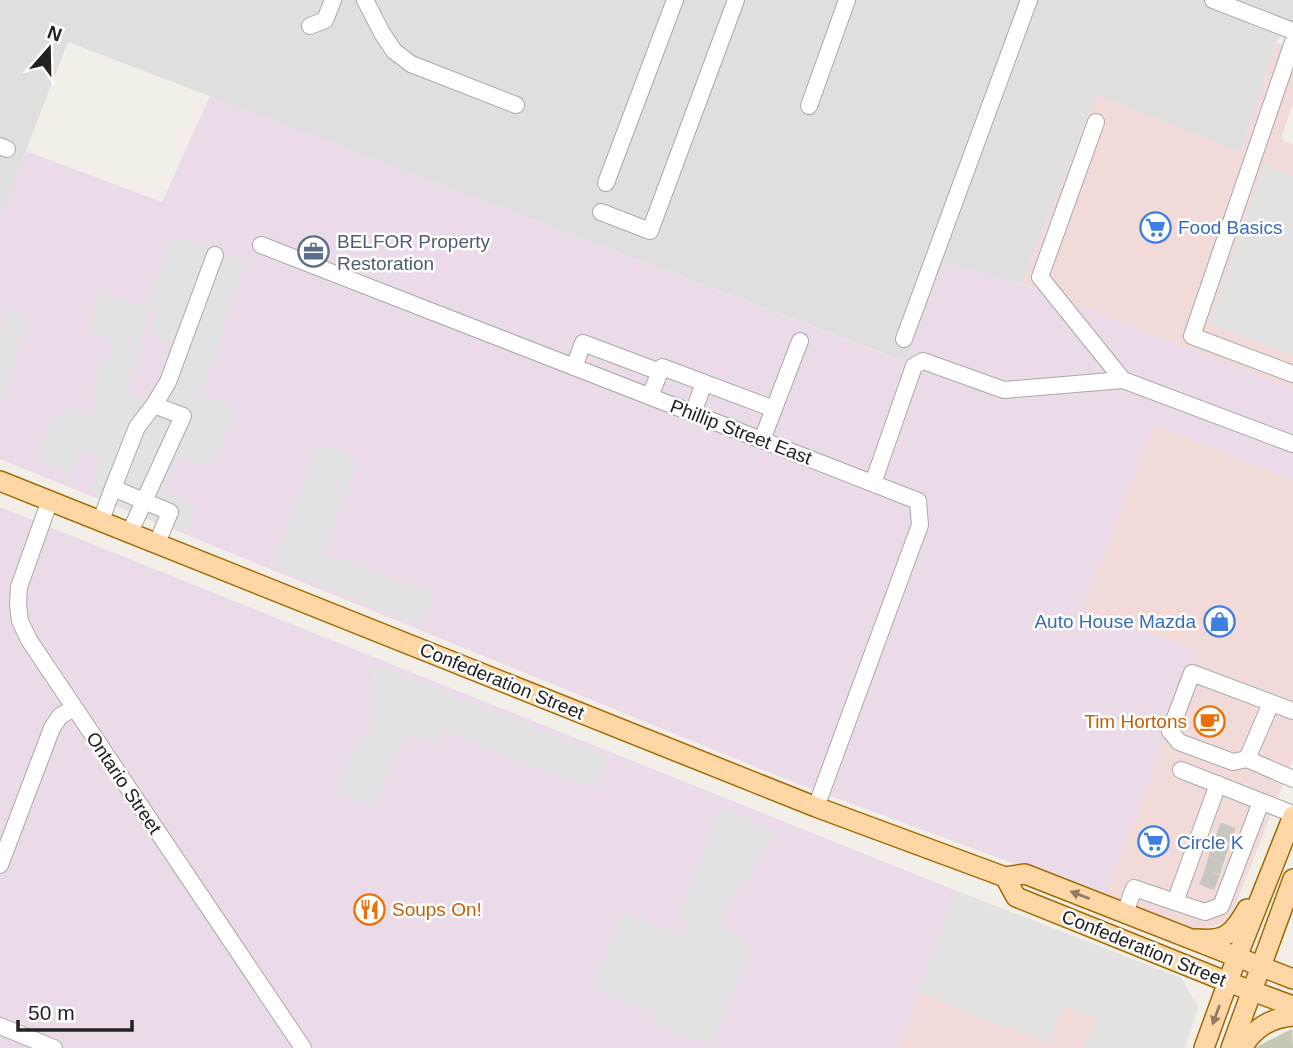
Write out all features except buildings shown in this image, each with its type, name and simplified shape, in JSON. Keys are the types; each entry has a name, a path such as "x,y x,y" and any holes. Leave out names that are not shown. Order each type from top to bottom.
{"main road":[{"name":"Confederation Street","path":"0,481 816,807 1005,877 1025,874 1293,979"},
{"path":"1204,1048 1293,815"},
{"path":"1189,938 1215,940 1234,930 1284,840"},
{"name":"Confederation Street","path":"1005,877 1016,897 1293,1006"},
{"path":"1231,1048 1293,879"},
{"path":"1242,1048 1264,1024 1293,1016"}],"street":[{"path":"310,26 325,20 332,0"},
{"path":"365,0 394,51 411,64 516,105"},
{"path":"606,183 675,0"},
{"path":"601,212 650,231 736,0"},
{"path":"809,106 847,0"},
{"path":"904,339 1029,0"},
{"path":"1213,0 1293,31"},
{"path":"1293,42 1192,336 1293,374"},
{"path":"1096,122 1040,277 1123,380"},
{"name":"Phillip Street East","path":"261,245 918,501 920,525 816,807"},
{"path":"101,520 137,427 168,382 215,255"},
{"path":"762,440 800,341"},
{"path":"574,367 583,343 660,372"},
{"path":"873,483 914,366 923,361 1004,390 1123,380 1293,444"},
{"path":"650,396 662,367 774,409"},
{"path":"693,413 704,383"},
{"path":"130,532 183,416 154,405"},
{"path":"113,488 170,512 156,543"},
{"name":"Ontario Street","path":"50,500 21,579 17,596 20,621 29,640 74,708 303,1048"},
{"path":"1293,711 1192,673 1170,731 1293,779"},
{"path":"1240,760 1272,703"},
{"path":"0,865 52,728 60,716 74,708"},
{"path":"1181,770 1293,815"},
{"path":"1175,902 1214,864 1225,833 1218,785"},
{"path":"1125,913 1134,888 1205,912 1221,906 1214,864 1225,833 1261,802"},
{"path":"0,1026 54,1048"}],"shaded area":[{"path":"0,0 1293,0 1293,23 1276,42 1241,152 1096,95 1022,284 943,262 906,362 68,42 0,217"},
{"path":"1276,42 1293,49 1293,103 1281,139 1293,145 1293,389 1022,284 1096,95 1241,152"},
{"path":"210,96 905,362 943,262 1022,284 1293,389 1293,480 1154,425 1083,609 1199,651 1105,897 793,782 0,459 0,217 26,151 162,202"},
{"path":"1264,164 1293,176 1293,355 1209,324"},
{"path":"174,236 247,262 223,325 226,328 200,393 235,409 232,422 210,468 179,455 163,493 197,508 187,532 89,492 102,458 80,450 72,475 37,460 55,413 62,416 65,406 90,416 97,400 89,396 104,355 110,357 114,342 90,332 91,315 99,292 146,307","holes":["150,310 158,313 148,335 176,345 160,384 156,383 148,401 127,393 117,418 143,342 138,339"]},
{"path":"9,309 28,316 0,406 0,329"},
{"path":"1154,424 1293,480 1293,759 1229,921 1199,931 1105,897 1198,651 1083,609"},
{"path":"318,443 355,457 356,465 323,553 434,593 420,625 274,566"},
{"path":"0,507 957,891 899,1048 0,1048"},
{"path":"375,664 609,757 597,788 535,767 442,729 434,744 407,732 373,806 336,794 360,734 366,737 374,712 371,710 376,693 372,683"},
{"path":"720,807 776,831 747,880 743,878 738,892 732,894 720,928 746,938 744,944 753,947 711,1045 653,1024 654,1012 592,989 623,912 685,938 690,923 679,919"},
{"path":"957,891 1181,978 1198,1007 1184,1048 898,1048"},
{"path":"957,891 1181,978 1198,1007 1184,1048 1085,1048 1096,1018 1063,1006 1049,1043 919,992"},
{"path":"1292,1029 1293,1048 1254,1048"}],"tunnel":[{"path":"1218,830 1234,836"},
{"path":"1212,847 1228,853"},
{"path":"1207,862 1223,867"},
{"path":"1202,877 1217,883"}],"place":[{"name":"Food Basics","path":"1155,227"},
{"name":"BELFOR Property Restoration","path":"314,252"},
{"name":"Auto House Mazda","path":"1219,621"},
{"name":"Tim Hortons","path":"1210,721"},
{"name":"Circle K","path":"1154,842"},
{"name":"Soups On!","path":"369,909"}]}
